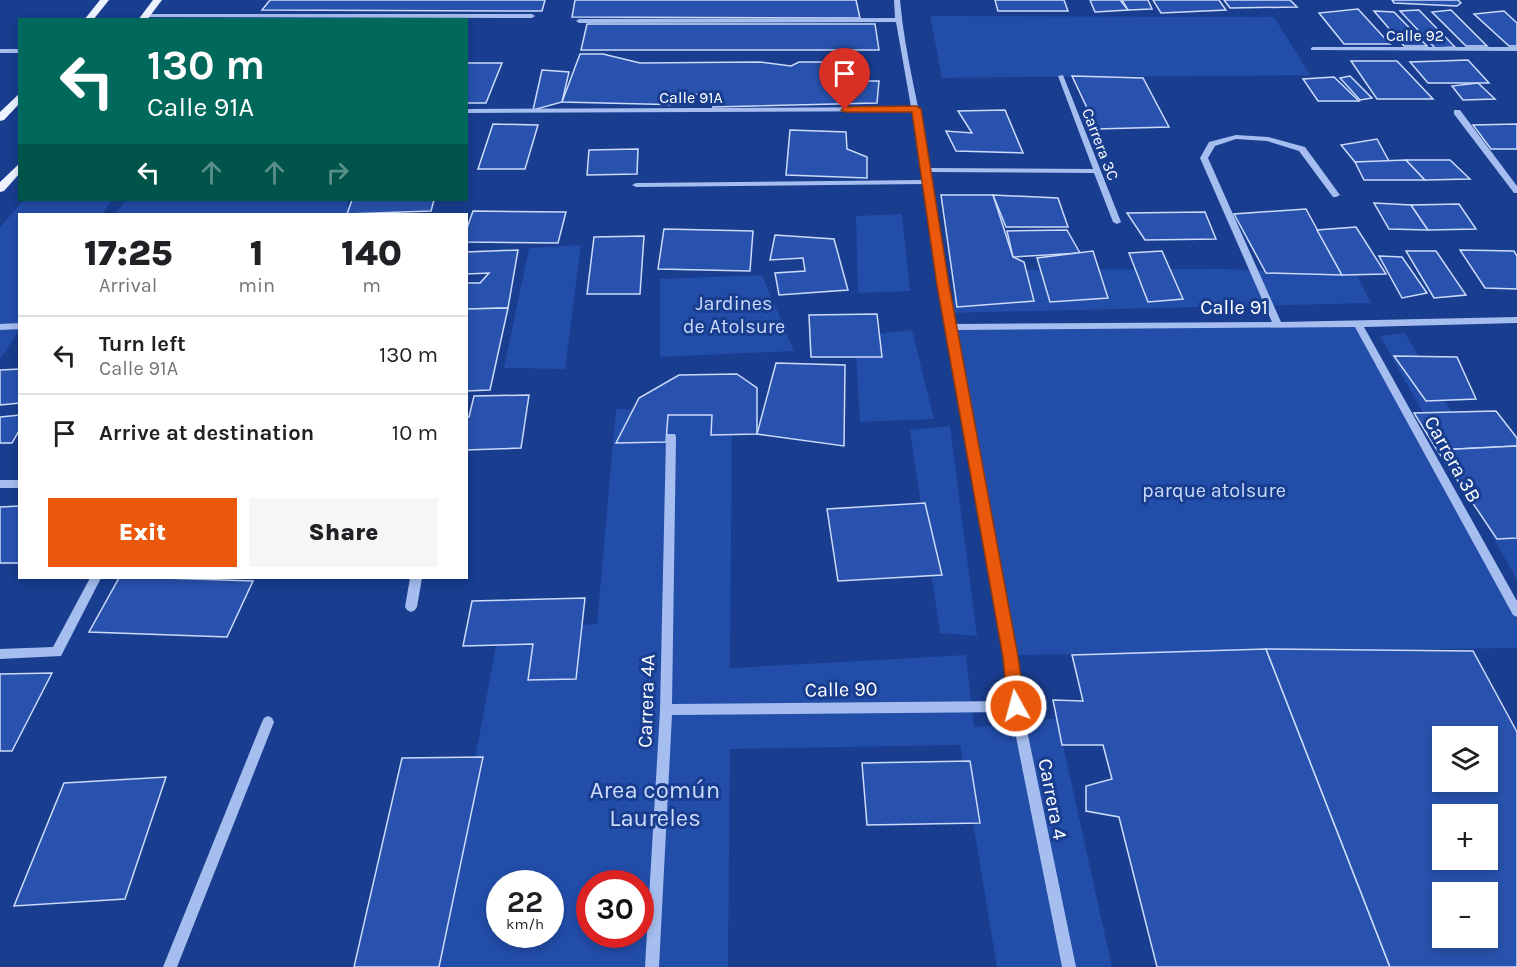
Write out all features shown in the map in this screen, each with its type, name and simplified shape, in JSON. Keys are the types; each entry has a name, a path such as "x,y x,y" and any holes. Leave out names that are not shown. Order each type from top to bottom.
{"main road":[{"path":"90,18 105,0"},
{"path":"144,18 158,0"},
{"path":"0,118 18,98"},
{"path":"0,189 18,168"}],"street":[{"name":"Carrera 4","path":"897,0 898,20 916,109 951,327 1011,657 1016,706 1069,967"},
{"path":"144,18 532,16"},
{"path":"579,21 898,20"},
{"name":"Calle 92","path":"1313,49 1517,49"},
{"path":"0,51 18,51"},
{"name":"Carrera 3C","path":"1061,76 1116,222"},
{"name":"Calle 91A","path":"468,111 916,109"},
{"path":"1457,112 1517,192"},
{"path":"1278,325 1204,158 1212,144 1236,137 1268,139 1302,150 1336,195"},
{"path":"925,170 1097,171"},
{"path":"636,184 927,182"},
{"name":"Calle 91","path":"951,327 1278,325 1517,320"},
{"name":"Carrera 3B","path":"1358,324 1517,612"},
{"path":"0,327 18,326"},
{"name":"Carrera 4A","path":"652,967 666,710 671,436"},
{"path":"0,484 18,483"},
{"path":"0,654 57,652 94,579"},
{"path":"411,607 416,579"},
{"name":"Calle 90","path":"666,710 1016,706"},
{"path":"170,967 268,722"}],"green space":[{"path":"930,16 1274,17 1310,75 942,78"},
{"path":"23,201 111,201 103,213 18,213 18,332 0,359 0,227"},
{"path":"125,201 348,201 347,213 116,213"},
{"path":"902,214 910,291 858,293 856,216"},
{"path":"581,245 565,369 504,368 529,248"},
{"path":"1223,269 1357,275 1371,303 948,313 966,270"},
{"name":"Jardines de Atolsure","path":"762,275 794,351 660,357 660,279"},
{"name":"parque atolsure","path":"1356,327 1517,620 1517,648 1014,655 957,329"},
{"path":"912,330 934,419 860,422 855,336"},
{"path":"1405,333 1517,524 1517,580 1380,336"},
{"name":"Area común Laureles","path":"616,409 732,413 730,668 966,655 974,727 1057,718 1112,967 997,967 960,745 730,749 728,967 436,967 499,630 597,624"},
{"path":"950,426 977,636 940,633 910,430"}],"building":[{"path":"270,0 545,0 542,11 262,10"},
{"path":"575,0 856,0 860,18 572,17"},
{"path":"995,0 1064,0 1068,11 998,11"},
{"path":"1090,0 1120,0 1128,10 1095,12"},
{"path":"1122,0 1148,0 1152,9 1128,10"},
{"path":"1153,0 1219,0 1226,10 1161,13"},
{"path":"1224,0 1290,0 1297,7 1230,8"},
{"path":"1392,0 1458,0 1461,3 1457,6 1394,3"},
{"path":"1358,9 1390,44 1344,44 1319,13"},
{"path":"1419,10 1455,47 1435,48 1400,11"},
{"path":"1451,10 1487,46 1466,46 1432,12"},
{"path":"1374,11 1394,12 1427,46 1404,46"},
{"path":"1504,11 1517,23 1517,46 1509,46 1474,14"},
{"path":"587,24 875,24 879,50 581,50"},
{"path":"580,54 603,54 640,63 760,62 791,66 799,62 840,62 840,81 879,81 877,103 713,107 718,95 685,94 685,105 562,102"},
{"path":"1468,60 1489,83 1428,83 1410,62"},
{"path":"1351,61 1397,61 1433,99 1377,99"},
{"path":"468,63 502,63 486,103 468,103"},
{"path":"542,70 569,72 562,102 533,110"},
{"path":"1072,76 1143,78 1169,127 1097,129"},
{"path":"1350,76 1372,98 1360,100 1340,78"},
{"path":"1334,77 1359,101 1318,101 1303,79"},
{"path":"1478,83 1495,99 1463,100 1452,86"},
{"path":"1005,110 1023,153 956,151 946,131 972,133 958,111"},
{"path":"493,124 538,125 525,169 478,169"},
{"path":"1517,124 1517,149 1491,149 1473,125"},
{"path":"790,130 846,132 847,149 867,157 867,178 786,175"},
{"path":"1377,139 1390,163 1355,162 1341,145"},
{"path":"638,149 637,174 587,175 589,150"},
{"path":"1406,160 1425,180 1364,180 1355,162"},
{"path":"1406,160 1450,160 1470,179 1425,180"},
{"path":"941,195 993,195 1013,257 1024,262 1034,301 957,307"},
{"path":"993,195 1058,198 1068,227 1006,227"},
{"path":"352,201 434,201 431,211 347,213"},
{"path":"1374,203 1411,205 1428,230 1389,229"},
{"path":"1459,204 1476,229 1428,230 1411,205"},
{"path":"1306,209 1342,275 1266,273 1234,214"},
{"path":"473,211 566,212 558,243 468,242 468,225"},
{"path":"1205,212 1216,239 1145,240 1127,213"},
{"path":"1356,227 1386,274 1342,275 1317,230"},
{"path":"664,229 753,231 750,271 658,269"},
{"path":"1067,230 1080,253 1013,257 1007,231"},
{"path":"775,235 834,239 848,290 779,295 775,273 805,271 803,258 770,260"},
{"path":"644,236 640,294 587,294 594,237"},
{"path":"518,250 508,308 468,309 468,283 480,283 489,273 468,274 468,252"},
{"path":"1460,250 1514,251 1517,256 1517,289 1485,288"},
{"path":"1093,251 1108,298 1050,302 1037,258"},
{"path":"1162,251 1183,299 1148,302 1129,253"},
{"path":"1406,251 1436,251 1466,295 1434,298"},
{"path":"1379,256 1402,257 1427,293 1402,298"},
{"path":"508,308 490,390 468,391 468,309"},
{"path":"877,314 882,357 811,357 809,315"},
{"path":"1394,356 1457,357 1476,399 1426,401"},
{"path":"776,363 845,365 844,446 757,434"},
{"path":"18,369 18,403 0,405 0,370"},
{"path":"737,374 757,388 757,434 711,435 712,415 668,415 666,442 616,443 639,398 679,375"},
{"path":"529,395 521,448 468,450 468,417 474,396"},
{"path":"1496,411 1517,438 1517,446 1437,450 1414,413"},
{"path":"18,415 18,432 12,443 0,443 0,417"},
{"path":"1517,446 1517,538 1497,539 1437,450"},
{"path":"925,503 942,575 838,581 827,509"},
{"path":"18,506 18,563 0,563 0,507"},
{"path":"118,579 253,581 227,637 89,632"},
{"path":"585,598 576,679 528,680 533,644 463,646 472,601"},
{"path":"1266,649 1390,967 1157,967 1119,817 1086,811 1086,786 1112,779 1103,745 1062,745 1053,700 1083,701 1072,655"},
{"path":"1266,649 1473,651 1517,732 1517,967 1390,967"},
{"path":"52,673 12,751 0,751 0,674"},
{"path":"483,757 439,967 354,967 402,758"},
{"path":"970,761 980,823 867,825 862,763"},
{"path":"166,777 125,899 14,906 64,783"}],"route":[{"path":"845,110 916,109 943,285 1011,657 1016,706"}]}
